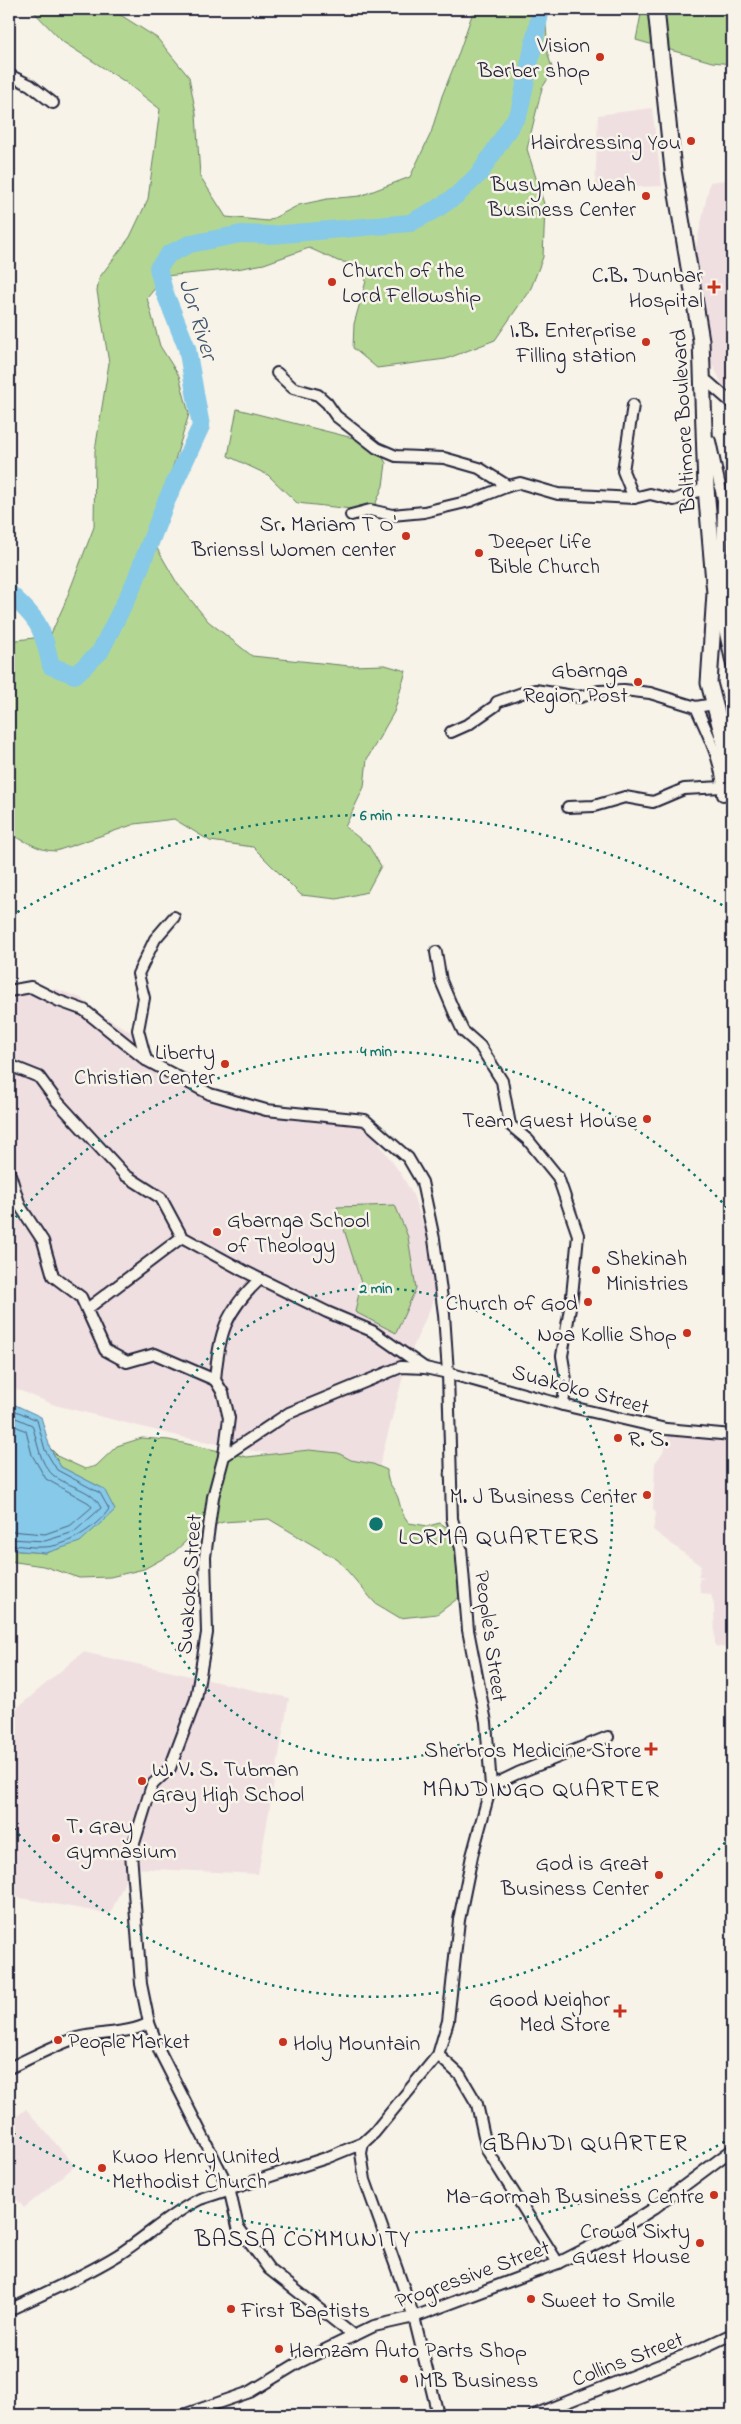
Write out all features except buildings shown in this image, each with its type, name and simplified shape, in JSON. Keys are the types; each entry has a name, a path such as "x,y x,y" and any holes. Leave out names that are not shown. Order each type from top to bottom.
{"highway":[{"name":"Baltimore Boulevard","path":"656,9 673,170 701,340 706,488 715,593 709,683 732,770"}],"street":[{"path":"9,75 30,85 53,103"},
{"path":"701,340 708,382 706,412 723,500 728,596 725,632 732,665"},
{"path":"277,373 293,388 318,395 327,403 336,416 377,448 396,456 444,458 479,468 508,486"},
{"path":"708,382 732,403"},
{"path":"632,405 623,472 634,498"},
{"path":"351,515 370,510 392,515 424,512 470,501 520,483 558,494 634,498 650,494 674,500 706,488"},
{"path":"451,732 469,724 495,706 497,702 535,690 580,697 599,691 624,690 650,693 696,707 714,704"},
{"path":"568,807 594,806 625,797 653,802 684,789 723,791 713,744 696,707"},
{"path":"146,1060 138,1030 144,998 138,974 155,939 174,918"},
{"path":"436,952 441,981 463,1031 480,1046 502,1081 510,1125 528,1140 558,1177 578,1235 572,1296 562,1356 566,1380 563,1405"},
{"name":"People's Street","path":"9,991 31,987 59,1001 84,1010 146,1060 210,1094 266,1110 365,1120 408,1158 422,1182 434,1239 444,1314 448,1373 452,1519 461,1548 468,1630 486,1722 491,1786 472,1856 459,1920 448,2021 438,2055 374,2133 363,2143 326,2158 229,2188 186,2206 116,2256 9,2310"},
{"path":"9,1064 38,1077 56,1100 84,1128 125,1176 161,1198 182,1237 260,1279 372,1331 426,1368"},
{"path":"9,1171 20,1206 43,1241 53,1276 81,1297 105,1350 127,1362 155,1354 216,1380"},
{"path":"86,1309 182,1237"},
{"path":"224,1456 229,1418 223,1393 216,1380 218,1344 223,1326 250,1289 260,1279"},
{"name":"Suakoko Street","path":"354,2336 269,2269 238,2227 229,2188 160,2052 149,2023 141,1984 130,1853 152,1785 170,1768 196,1699 207,1633 206,1557 213,1497 224,1456 289,1413 401,1367 426,1368 448,1373 563,1405 666,1429 732,1435"},
{"path":"491,1786 518,1773 608,1737"},
{"path":"9,2068 76,2038 105,2032 139,2029 149,2023"},
{"path":"438,2055 460,2075 477,2104 487,2150 558,2263"},
{"path":"363,2143 361,2153 365,2180 414,2317 438,2415"},
{"name":"Progressive Street","path":"183,2415 250,2392 298,2363 374,2326 414,2317 558,2263 607,2238 653,2209 732,2150"},
{"name":"Collins Street","path":"534,2415 680,2357 732,2334"}],"shaded area":[{"path":"652,108 662,186 595,189 598,115"},
{"name":"C.B. Dunbar Hospital","path":"732,179 732,385 723,386 704,347 693,260 710,182"},
{"name":"Gbarnga School of Theology","path":"56,989 81,998 100,1014 143,1039 154,1070 247,1105 367,1127 401,1174 413,1195 430,1247 436,1295 407,1361 377,1475 182,1437 55,1405 9,1386 9,1004 27,990"},
{"path":"668,1436 732,1440 732,1649 715,1646 714,1605 711,1594 700,1593 699,1579 705,1578 698,1577 701,1566 653,1530 656,1513 653,1508 655,1463 663,1452"},
{"name":"W. V. S. Tubman Gray High School","path":"83,1652 289,1698 258,1874 131,1868 110,1914 9,1896 9,1715"},
{"path":"26,2109 75,2166 24,2208 9,2190 9,2123"}],"green space":[{"path":"31,9 111,9 157,38 189,77 196,114 200,176 226,217 268,221 299,205 327,199 360,196 410,177 431,133 442,96 474,9 545,9 548,55 553,71 542,88 527,149 545,207 543,257 531,288 495,340 446,359 377,368 353,348 354,324 366,281 359,265 338,261 309,248 264,264 237,269 165,276 147,298 160,346 179,376 189,414 151,538 177,583 208,621 252,656 350,666 385,665 406,671 394,712 367,759 364,787 345,827 368,845 381,866 367,892 337,899 301,895 253,847 210,841 174,819 135,824 56,851 43,849 9,835 9,641 50,636 94,527 95,451 109,363 97,291 99,278 130,237 148,199 160,109 124,81 63,42"},
{"path":"642,9 732,9 732,64 712,62 636,40"},
{"path":"237,409 357,439 377,448 386,463 383,486 375,505 361,510 297,503 268,475 228,456"},
{"path":"395,1205 408,1237 416,1288 396,1333 355,1312 361,1283 337,1207"},
{"path":"142,1438 169,1440 247,1457 309,1450 338,1453 351,1460 373,1464 387,1470 389,1482 409,1523 428,1526 440,1523 451,1530 461,1549 457,1569 461,1596 437,1614 400,1618 375,1603 338,1560 269,1519 223,1522 197,1531 173,1553 144,1569 110,1577 79,1578 43,1566 9,1561 9,1550 46,1553 104,1489 61,1467 50,1448 59,1457 85,1469 96,1466 117,1446"}],"water":[{"path":"9,1402 41,1417 50,1448 61,1467 104,1489 115,1510 80,1542 46,1553 9,1550"}],"waterway":[{"name":"Jor River","path":"9,593 27,610 38,625 42,632 51,666 75,675 100,652 134,584 165,504 201,426 187,348 164,291 158,268 169,254 190,244 241,234 272,235 410,223 440,207 457,195 480,173 519,113 541,9"}],"place":[{"name":"Vision Barber shop","path":"600,57"},
{"name":"Hairdressing You","path":"691,141"},
{"name":"Busyman Weah Business Center","path":"646,196"},
{"name":"Church of the Lord Fellowship","path":"332,282"},
{"name":"C.B. Dunbar Hospital","path":"714,287"},
{"name":"I.B. Enterprise Filling station","path":"646,342"},
{"name":"Sr. Mariam T O' Brienssl Women center","path":"406,536"},
{"name":"Deeper Life Bible Church","path":"479,553"},
{"name":"Gbarnga Region Post","path":"638,682"},
{"name":"Liberty Christian Center","path":"225,1064"},
{"name":"Team Guest House","path":"647,1119"},
{"name":"Gbarnga School of Theology","path":"217,1232"},
{"name":"Shekinah Ministries","path":"596,1270"},
{"name":"Church of God","path":"588,1302"},
{"name":"Noa Kollie Shop","path":"687,1333"},
{"name":"R. S.","path":"618,1438"},
{"name":"M. J Business Center","path":"647,1495"},
{"name":"Sherbros Medicine Store","path":"651,1749"},
{"name":"W. V. S. Tubman Gray High School","path":"142,1781"},
{"name":"T. Gray Gymnasium","path":"56,1838"},
{"name":"God is Great Business Center","path":"659,1875"},
{"name":"Good Neighor Med Store","path":"620,2011"},
{"name":"People Market","path":"58,2040"},
{"name":"Holy Mountain","path":"283,2042"},
{"name":"Kuoo Henry United Methodist Church","path":"102,2168"},
{"name":"Ma-Gormah Business Centre","path":"714,2195"},
{"name":"Crowd Sixty Guest House","path":"700,2243"},
{"name":"Sweet to Smile","path":"531,2299"},
{"name":"First Baptists","path":"231,2309"},
{"name":"Hamzam Auto Parts Shop","path":"279,2349"},
{"name":"IMB Business","path":"404,2379"}],"district":[{"name":"LORMA QUARTERS","path":"499,1536"},
{"name":"MANDINGO QUARTER","path":"541,1788"},
{"name":"GBANDI QUARTER","path":"585,2142"},
{"name":"BASSA COMMUNITY","path":"303,2238"}]}
